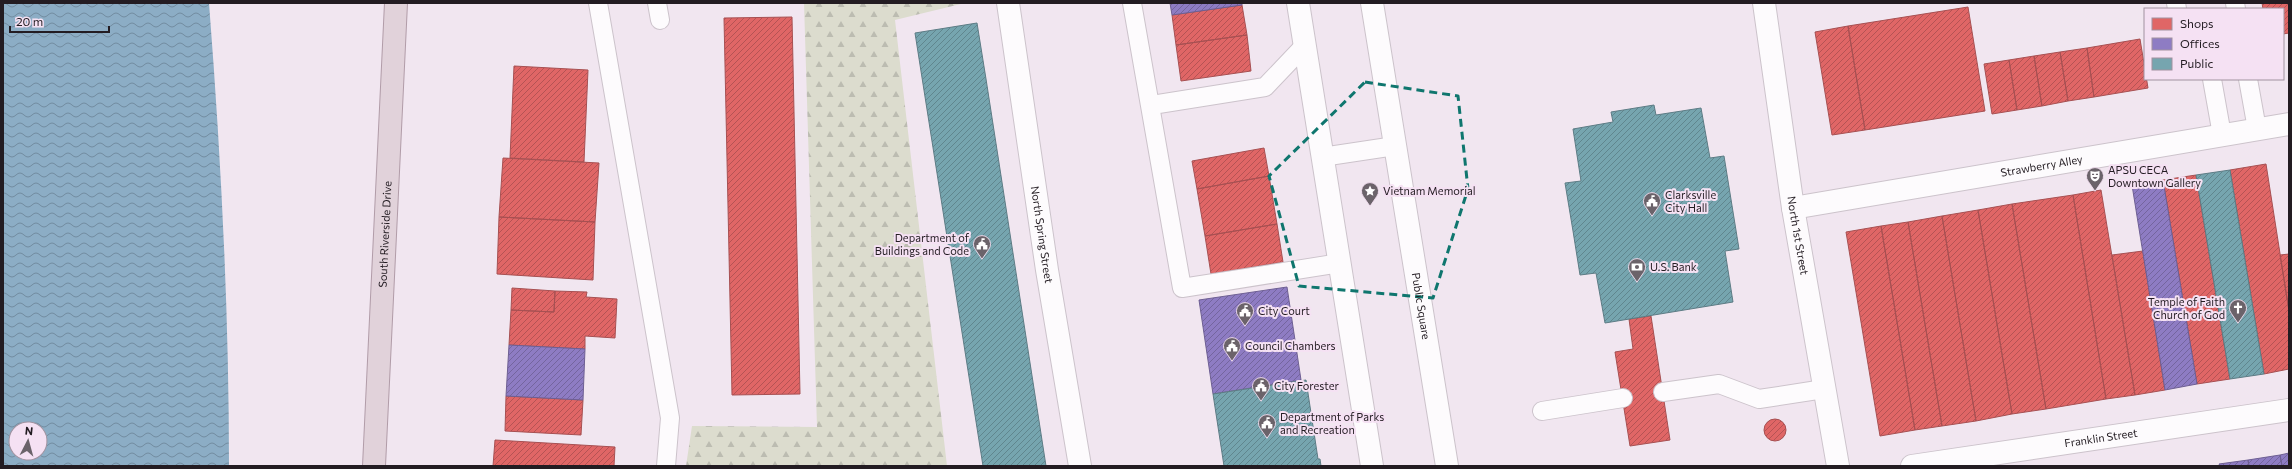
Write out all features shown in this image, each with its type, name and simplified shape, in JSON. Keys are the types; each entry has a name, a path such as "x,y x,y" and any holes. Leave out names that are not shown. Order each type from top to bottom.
{"highway":[{"name":"South Riverside Drive","path":"374,466 396,3"}],"street":[{"name":"North Spring Street","path":"1008,3 1047,270 1080,466"},
{"path":"1298,3 1372,466"},
{"name":"Public Square","path":"1372,3 1447,466"},
{"name":"North 1st Street","path":"1764,3 1793,208 1838,466"},
{"name":"Strawberry Alley","path":"1793,208 2289,124"},
{"name":"Franklin Street","path":"1912,466 2289,410"}],"lane":[{"path":"598,3 670,418 666,466"},
{"path":"657,3 660,20"},
{"path":"1132,3 1152,105 1182,288 1340,263"},
{"path":"1152,105 1265,87 1305,45"},
{"path":"2212,80 2222,135"},
{"path":"2248,80 2257,129"},
{"path":"1322,157 1395,146"},
{"path":"1663,392 1719,384 1759,399 1824,389"},
{"path":"1542,411 1623,398"}],"highlighted area":[{"path":"1365,82 1458,96 1468,189 1433,298 1299,286 1269,176"}],"green space":[{"path":"804,3 965,3 895,20 947,466 686,466 692,426 817,427"}],"water":[{"path":"3,3 209,3 224,234 228,350 229,466 3,466"}],"building: Shops":[{"path":"2262,3 2289,3 2289,33 2284,34 2284,8 2263,8"},
{"path":"1242,5 1247,35 1176,45 1172,15"},
{"path":"1968,7 1985,111 1865,130 1848,26"},
{"path":"792,17 800,394 732,395 724,18"},
{"path":"1848,26 1865,130 1832,135 1815,32"},
{"path":"1247,35 1251,71 1181,81 1176,45"},
{"path":"2140,39 2144,64 2144,80 2147,80 2148,88 2094,97 2087,48"},
{"path":"2087,48 2094,97 2068,101 2060,52"},
{"path":"2060,52 2068,101 2042,106 2034,56"},
{"path":"2034,56 2042,106 2017,110 2009,60"},
{"path":"2009,60 2017,110 1992,114 1984,64"},
{"path":"514,66 588,70 584,162 510,158"},
{"path":"1264,148 1269,176 1197,189 1192,161"},
{"path":"503,158 599,163 595,222 499,217"},
{"path":"2266,164 2289,311 2289,369 2264,374 2230,170"},
{"path":"2196,175 2230,379 2197,384 2163,180"},
{"path":"1269,176 1277,224 1205,236 1197,189"},
{"path":"2101,190 2135,395 2106,399 2073,195"},
{"path":"2073,195 2106,399 2046,409 2012,204"},
{"path":"2012,204 2046,409 2012,414 1978,210"},
{"path":"1978,210 2012,414 1976,421 1942,216"},
{"path":"1942,216 1976,421 1942,426 1908,222"},
{"path":"499,217 595,222 593,280 497,274"},
{"path":"1908,222 1942,426 1915,430 1881,226"},
{"path":"1277,224 1283,262 1211,274 1205,236"},
{"path":"1881,226 1915,430 1880,436 1846,232"},
{"path":"2143,251 2165,390 2135,395 2112,255"},
{"path":"2289,254 2289,311 2280,255"},
{"path":"512,288 555,291 554,312 511,310"},
{"path":"555,291 587,292 586,297 617,299 615,338 585,336 585,349 509,345 511,310 554,312"},
{"path":"1651,316 1670,440 1630,446 1615,352 1633,349 1629,319"},
{"path":"506,396 583,400 581,435 505,431"},
{"path":"1775,419 1783,422 1786,430 1783,438 1775,441 1767,438 1764,430 1767,422"},
{"path":"495,440 615,447 614,466 493,466"}],"building: Offices":[{"path":"1170,3 1242,3 1242,5 1172,15"},
{"path":"2163,180 2197,384 2165,390 2132,185"},
{"path":"1287,287 1301,380 1213,394 1199,300"},
{"path":"509,345 585,349 583,400 506,396"},
{"path":"2289,453 2289,466 2282,466 2280,455"},
{"path":"2280,455 2282,466 2249,466 2248,460"},
{"path":"2248,460 2249,466 2220,466 2219,464"}],"building: Public":[{"name":"Department of Buildings and Code","path":"977,23 1046,466 983,466 915,33"},
{"name":"Clarksville City Hall","path":"1654,105 1656,115 1701,108 1710,158 1724,156 1739,249 1725,251 1733,302 1605,323 1596,273 1580,275 1565,183 1581,181 1573,129 1613,122 1611,112"},
{"name":"Temple of Faith Church of God","path":"2230,170 2264,374 2230,379 2196,175"},
{"name":"Department of Parks and Recreation","path":"1306,380 1318,459 1320,459 1321,466 1224,466 1213,394"}],"place":[{"name":"APSU CECA Downtown Gallery","path":"2095,191"},
{"name":"Vietnam Memorial","path":"1370,206"},
{"name":"Clarksville City Hall","path":"1652,216"},
{"name":"Department of Buildings and Code","path":"982,259"},
{"name":"U.S. Bank","path":"1637,282"},
{"name":"Temple of Faith Church of God","path":"2238,323"},
{"name":"City Court","path":"1245,326"},
{"name":"Council Chambers","path":"1232,361"},
{"name":"City Forester","path":"1261,401"},
{"name":"Department of Parks and Recreation","path":"1267,438"}]}
